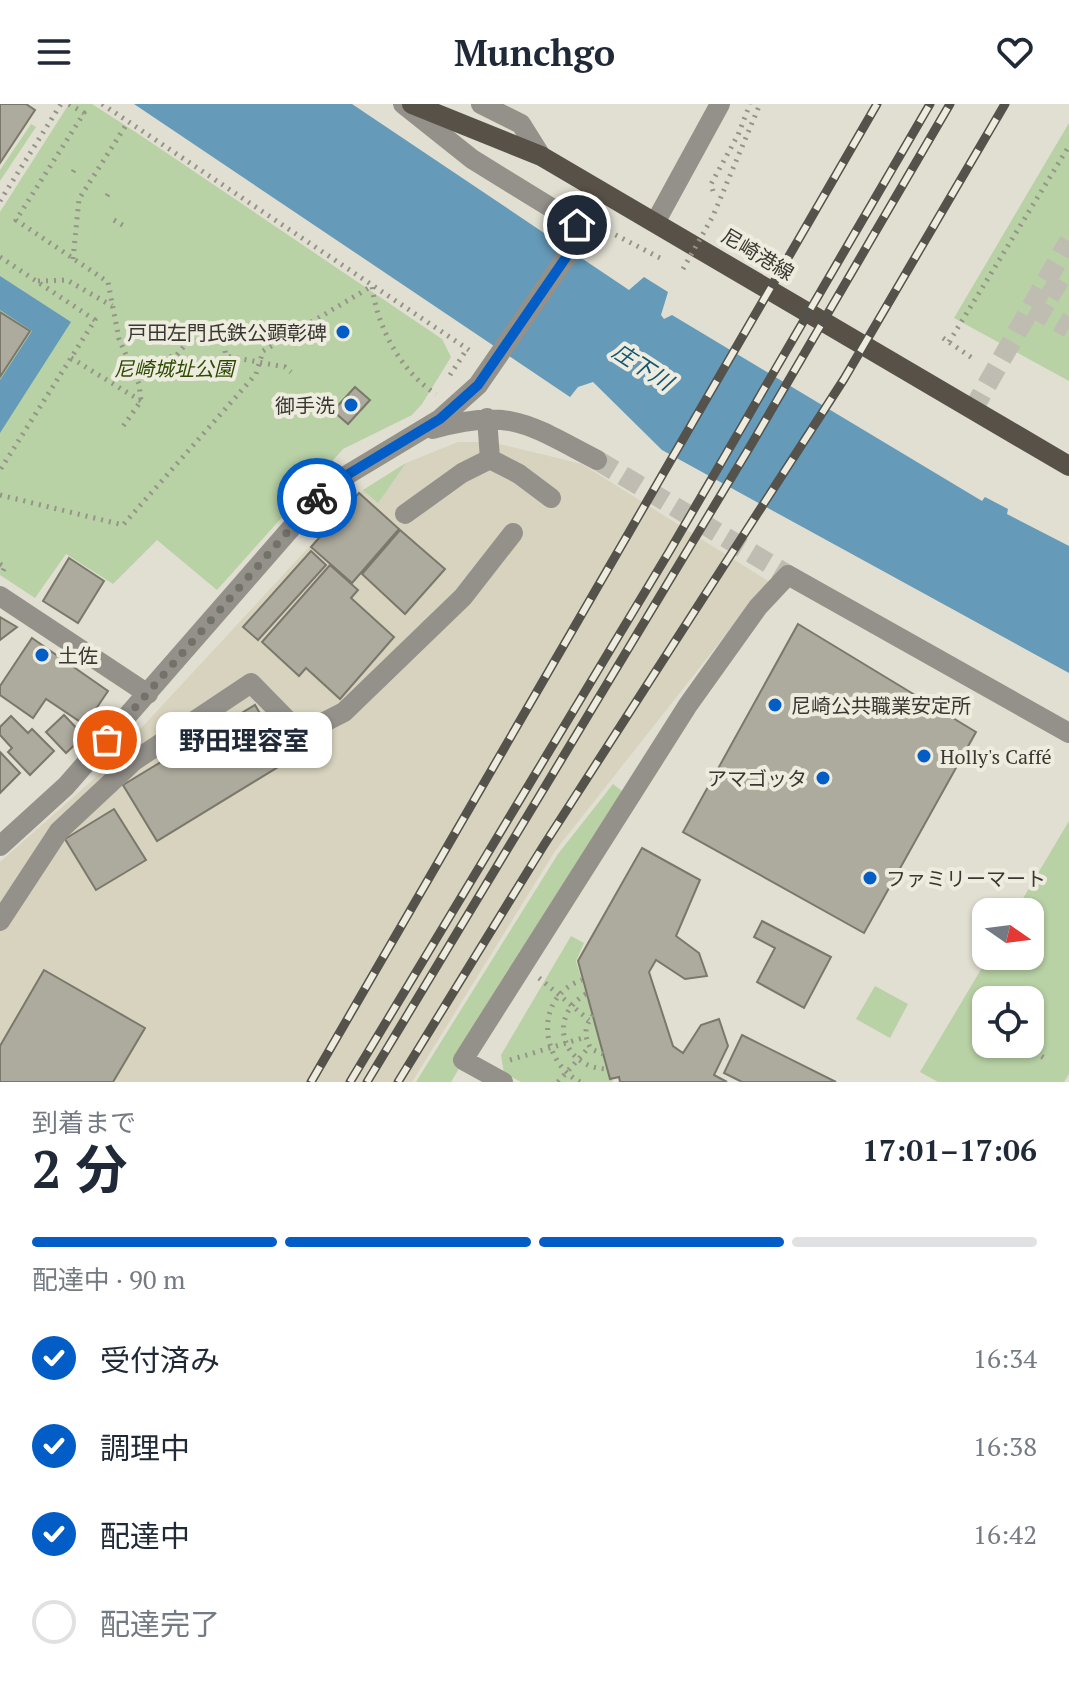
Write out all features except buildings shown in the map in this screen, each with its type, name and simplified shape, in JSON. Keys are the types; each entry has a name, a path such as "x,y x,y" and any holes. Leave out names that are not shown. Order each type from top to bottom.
{"main road":[{"name":"尼崎港線","path":"412,104 541,156 1069,466"}],"street":[{"path":"0,846 66,786 327,487 440,419 478,385 576,244 580,230 571,220 472,159 403,104"},
{"path":"481,104 521,124 541,156"},
{"path":"656,221 720,104"},
{"path":"399,442 434,429 487,418 508,418 597,460"},
{"path":"487,418 490,459"},
{"path":"490,459 519,474 551,498"},
{"path":"405,514 462,473 490,459"},
{"path":"0,921 59,831 134,761 251,683 301,734 344,712 463,597 513,533"},
{"path":"503,1082 463,1060 688,705 758,607 788,575 1069,733"},
{"path":"0,596 148,694"}],"path":[{"path":"0,201 61,104"},
{"path":"69,104 84,113 16,220 108,282 119,339 139,384 141,401 121,429"},
{"path":"102,104 480,358"},
{"path":"713,191 711,184 738,135 750,104"},
{"path":"576,244 606,230 683,269 713,216 760,104"},
{"path":"73,259 79,199 128,122"},
{"path":"975,360 946,340 1069,146"},
{"path":"107,196 111,189"},
{"path":"114,220 124,226"},
{"path":"0,257 95,320 0,470"},
{"path":"38,281 67,280 113,306"},
{"path":"372,286 376,315 415,381 438,395 467,349"},
{"path":"0,495 123,525 256,374 263,351 372,286"},
{"path":"130,362 176,356 185,345 212,335 223,341 226,356 285,367 291,372"},
{"path":"71,358 141,401"},
{"path":"523,965 572,1006 591,1017 586,1037 589,1047 603,1054"},
{"path":"580,1082 566,1073 549,1047 548,1016 560,995 582,980"},
{"path":"586,994 572,1006 564,1023 565,1042 577,1061 607,1069"},
{"path":"481,1070 586,1037"},
{"path":"558,1082 589,1047"}],"shaded area":[{"path":"458,442 491,442 582,464 768,581 555,851 412,1082 0,1082 0,862 95,778 359,493 406,463"}],"green space":[{"name":"尼崎城址公園","path":"69,104 92,104 140,135 442,339 451,357 412,415 343,449 217,590 157,540 113,584 66,554 35,598 0,575 0,212"},
{"path":"1069,123 1069,381 954,318"},
{"path":"31,124 36,127 0,181 0,170"},
{"path":"406,463 378,503 363,490"},
{"path":"613,784 622,791 451,1082 416,1082 558,854"},
{"path":"1069,821 1069,1074 1064,1082 938,1082 920,1072 981,970 1044,970 1044,898 1023,898"},
{"path":"571,936 584,943 576,961 613,1082 521,1082 504,1073 501,1055"},
{"path":"875,986 908,1004 890,1038 856,1019"}],"water":[{"name":"庄下川","path":"134,104 352,104 629,290 644,277 668,292 661,315 664,319 672,315 982,501 985,497 1008,509 1007,514 1069,546 1069,673 662,450 593,382 578,387 570,397"},
{"path":"0,276 71,322 0,433 0,380 32,331 0,310"}],"tunnel":[{"path":"972,411 1069,241"},
{"path":"1046,283 1069,297"},
{"path":"1032,307 1069,328"},
{"path":"597,460 788,575"}],"railway":[{"path":"311,1082 877,104"},
{"path":"350,1082 669,552 930,104"},
{"path":"367,1082 751,445 950,104"},
{"path":"398,1082 544,845 844,379 1005,104"}],"way so far":[{"path":"107,740 317,498"}],"place":[{"name":"戸田左門氏鉄公顕彰碑","path":"343,332"},
{"name":"御手洗","path":"351,405"},
{"name":"土佐","path":"42,655"},
{"name":"尼崎公共職業安定所","path":"775,705"},
{"name":"野田理容室","path":"107,740"},
{"name":"Holly's Caffé","path":"924,756"},
{"name":"アマゴッタ","path":"823,778"},
{"name":"ファミリーマート","path":"870,878"}],"route":[{"path":"317,498 327,487 440,419 478,385 580,237 577,225"}]}
